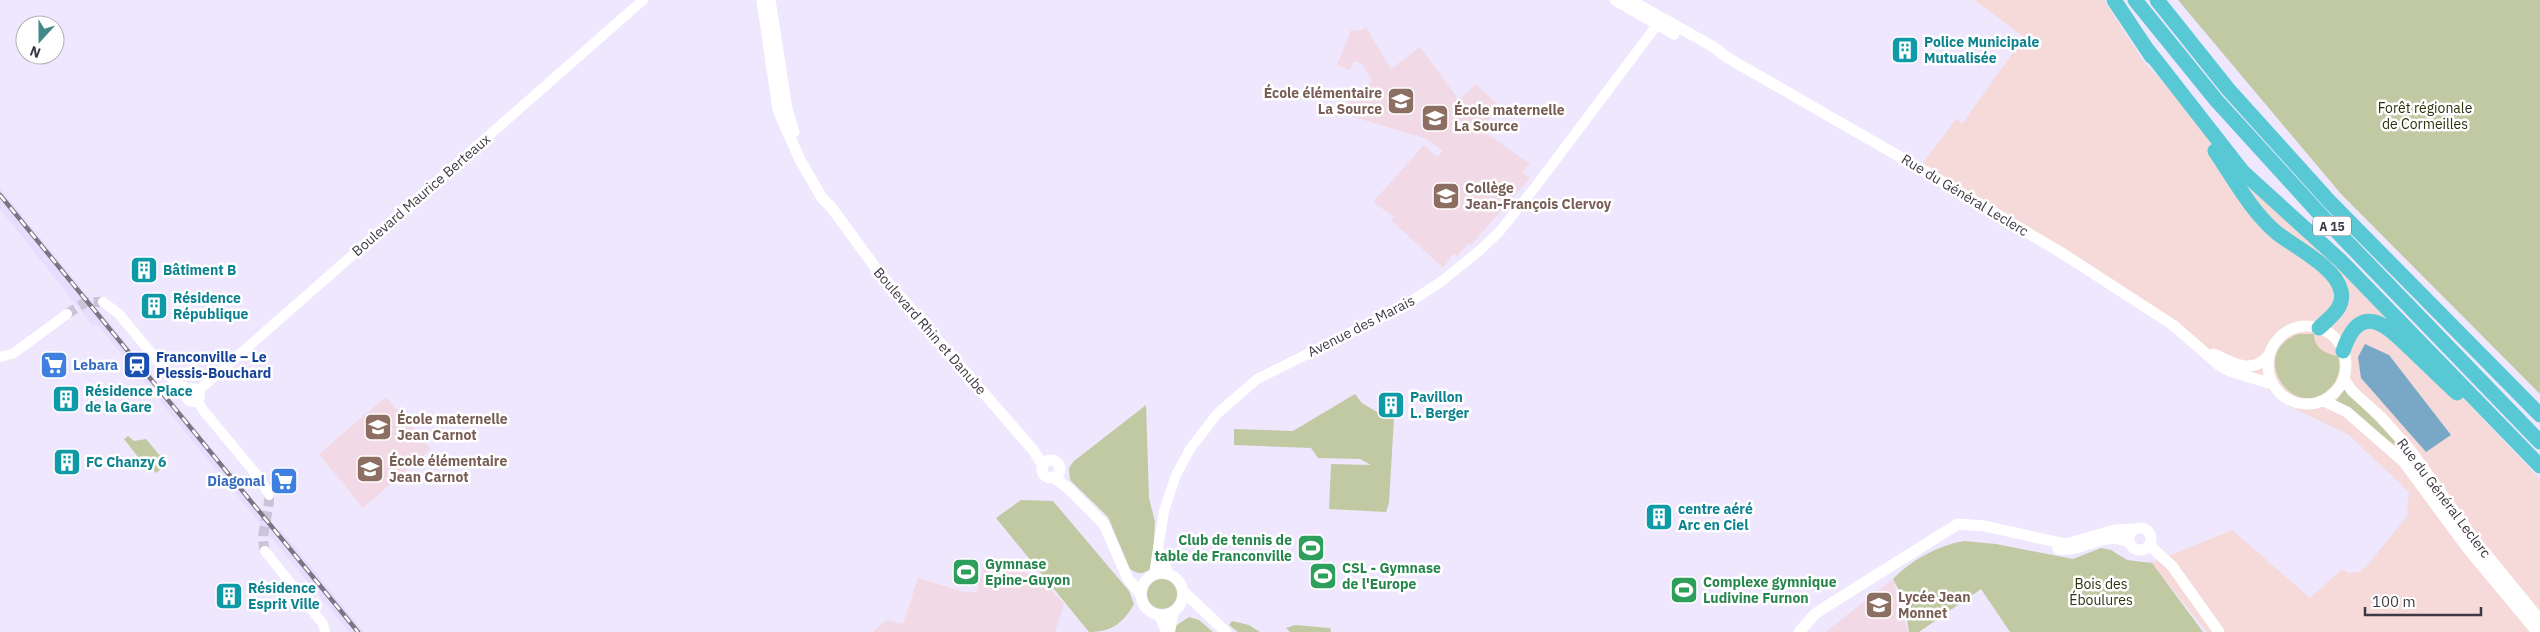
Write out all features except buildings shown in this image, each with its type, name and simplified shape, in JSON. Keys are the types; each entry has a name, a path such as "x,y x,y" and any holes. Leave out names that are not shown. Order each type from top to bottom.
{"highway":[{"path":"2114,0 2258,212 2276,232 2336,277 2342,292 2341,303 2336,311 2319,328"},
{"name":"A 15","path":"2136,0 2216,100 2317,211 2540,442"},
{"name":"A 15","path":"2157,0 2228,89 2330,201 2540,415"},
{"path":"2147,49 2243,172 2341,261 2540,467"},
{"path":"2343,351 2348,337 2355,327 2368,321 2384,324 2540,467"}],"main road":[{"name":"Boulevard Rhin et Danube","path":"762,0 778,110 800,160 822,198 831,207 878,271 1045,464 1058,464 1056,475 1104,524 1126,573"},
{"name":"Boulevard Rhin et Danube","path":"770,0 790,123 828,194 831,207"},
{"name":"Rue du Général Leclerc","path":"1615,0 1657,25 1728,58 1921,169 2065,255 2156,312 2219,365 2230,371 2272,384"},
{"name":"Rue du Général Leclerc","path":"1630,0 1696,39 1712,46 1728,58"},
{"path":"2304,326 2319,328 2336,339 2343,351 2346,368 2344,379 2334,394 2324,401 2310,405 2295,403 2282,396 2272,384 2268,370 2268,356 2275,342 2290,329 2304,326"},
{"name":"Rue du Général Leclerc","path":"2194,344 2242,366 2259,364 2268,356"},
{"name":"Rue du Général Leclerc","path":"2344,379 2352,391 2382,418 2411,451 2474,539 2540,620"},
{"name":"Rue du Général Leclerc","path":"2324,401 2347,412 2404,460 2468,549 2537,632"},
{"path":"1799,632 1815,614 1958,524 1969,524 2079,545 2106,538 2120,538 2139,549 2149,545"},
{"path":"2079,545 2115,530 2141,528 2148,532 2151,537 2149,545"},
{"path":"2130,543 2130,537 2135,529"},
{"path":"2149,545 2172,566 2219,632"},
{"path":"1200,610 1176,609 1160,615 1147,609 1140,594 1126,577 1126,573 1150,576 1169,574 1178,581 1183,591 1194,601 1200,610 1226,632"},
{"path":"1140,594 1150,576"},
{"path":"1176,609 1183,591"}],"street":[{"name":"Boulevard Maurice Berteaux","path":"195,394 643,0"},
{"path":"1652,12 1657,25"},
{"name":"Avenue des Marais","path":"1150,576 1158,550 1164,511 1176,475 1190,449 1217,414 1257,379 1404,306 1442,281 1480,250 1500,231 1657,25"},
{"name":"Rue du Général Leclerc","path":"1676,33 1696,39"},
{"path":"103,302 119,314 176,383 195,394 203,410 261,480 268,495"},
{"path":"1,356 14,353 67,314"},
{"path":"1158,550 1169,574"},
{"path":"265,552 323,624 325,632"},
{"path":"1170,632 1176,609"},
{"path":"1160,615 1166,632"}],"shaded area":[{"path":"1974,0 2104,0 2144,62 2540,479 2540,632 2207,632 2149,560 2154,562 2232,530 2310,598 2342,569 2348,573 2360,572 2371,561 2407,516 2409,492 2349,435 2289,406 2267,389 1921,166 1956,119 1962,124 2024,37"},
{"path":"1366,27 1391,69 1420,47 1459,100 1476,84 1497,104 1483,131 1530,164 1522,172 1530,178 1471,245 1469,243 1457,256 1454,253 1443,268 1391,220 1394,217 1373,202 1424,145 1437,157 1443,151 1427,139 1347,115 1348,101 1358,101 1372,80 1362,64 1354,61 1350,70 1337,65 1351,30 1360,31"},
{"path":"0,188 278,531 281,530 364,632 349,632 97,324 93,326 0,209"},
{"name":"École élémentaire Jean Carnot","path":"386,397 431,449 363,508 319,454"},
{"path":"987,556 1007,560 1045,583 1064,604 1055,632 873,632 887,620 903,624 918,578 968,593 969,591 976,593"},
{"name":"Lycée Jean Monnet","path":"1893,579 1908,632 1825,632"}],"green space":[{"name":"Forêt régionale de Cormeilles","path":"2178,0 2540,0 2540,394 2341,194"},
{"path":"2299,334 2314,334 2318,347 2329,354 2338,356 2339,369 2335,381 2330,388 2316,397 2302,398 2290,392 2280,381 2275,368 2276,355 2284,343"},
{"path":"2345,389 2408,455 2336,401"},
{"path":"1355,394 1362,403 1387,418 1390,415 1394,418 1389,503 1386,512 1329,509 1331,464 1371,465 1360,459 1318,458 1311,448 1234,445 1234,429 1293,431"},
{"path":"1146,405 1149,498 1155,522 1152,568 1141,573 1130,569 1108,517 1070,480 1069,468 1074,461"},
{"path":"128,436 134,441 146,439 167,464 156,473 148,464 145,466 124,439"},
{"path":"1021,500 1053,501 1129,591 1134,604 1126,616 1116,625 1097,632 1089,632 996,518"},
{"name":"Bois des Éboulures","path":"1964,541 1996,544 2073,559 2101,548 2111,550 2127,560 2152,563 2203,632 2010,632 1981,589 1919,632 1909,632 1904,600 1893,579 1916,560 1945,546"},
{"path":"1162,579 1173,583 1177,594 1173,605 1162,609 1151,605 1147,594 1151,583"},
{"path":"1189,617 1199,620 1213,632 1174,632 1174,627"},
{"path":"1232,621 1249,625 1260,632 1238,632 1229,625"},
{"path":"1295,625 1330,628 1331,632 1290,632 1286,628"}],"water":[{"path":"2365,344 2389,355 2451,435 2426,452 2361,378 2358,357"}],"tunnel":[{"path":"67,314 86,302 103,302"},
{"path":"265,551 263,538 269,495"}],"railway":[{"path":"0,195 358,632"}],"place":[{"name":"Police Municipale Mutualisée","path":"1905,50"},
{"name":"École élémentaire La Source","path":"1401,101"},
{"name":"École maternelle La Source","path":"1435,118"},
{"name":"Collège Jean-François Clervoy","path":"1446,196"},
{"name":"Bâtiment B","path":"144,270"},
{"name":"Résidence République","path":"154,306"},
{"name":"Lebara","path":"54,365"},
{"name":"Franconville – Le Plessis-Bouchard","path":"137,365"},
{"name":"Résidence Place de la Gare","path":"66,399"},
{"name":"Pavillon L. Berger","path":"1391,405"},
{"name":"École maternelle Jean Carnot","path":"378,427"},
{"name":"FC Chanzy 6","path":"67,462"},
{"name":"École élémentaire Jean Carnot","path":"370,469"},
{"name":"Diagonal","path":"284,481"},
{"name":"centre aéré Arc en Ciel","path":"1659,517"},
{"name":"Club de tennis de table de Franconville","path":"1311,548"},
{"name":"Gymnase Epine-Guyon","path":"966,572"},
{"name":"CSL - Gymnase de l'Europe","path":"1323,576"},
{"name":"Complexe gymnique Ludivine Furnon","path":"1684,590"},
{"name":"Résidence Esprit Ville","path":"229,596"},
{"name":"Lycée Jean Monnet","path":"1879,605"}]}
